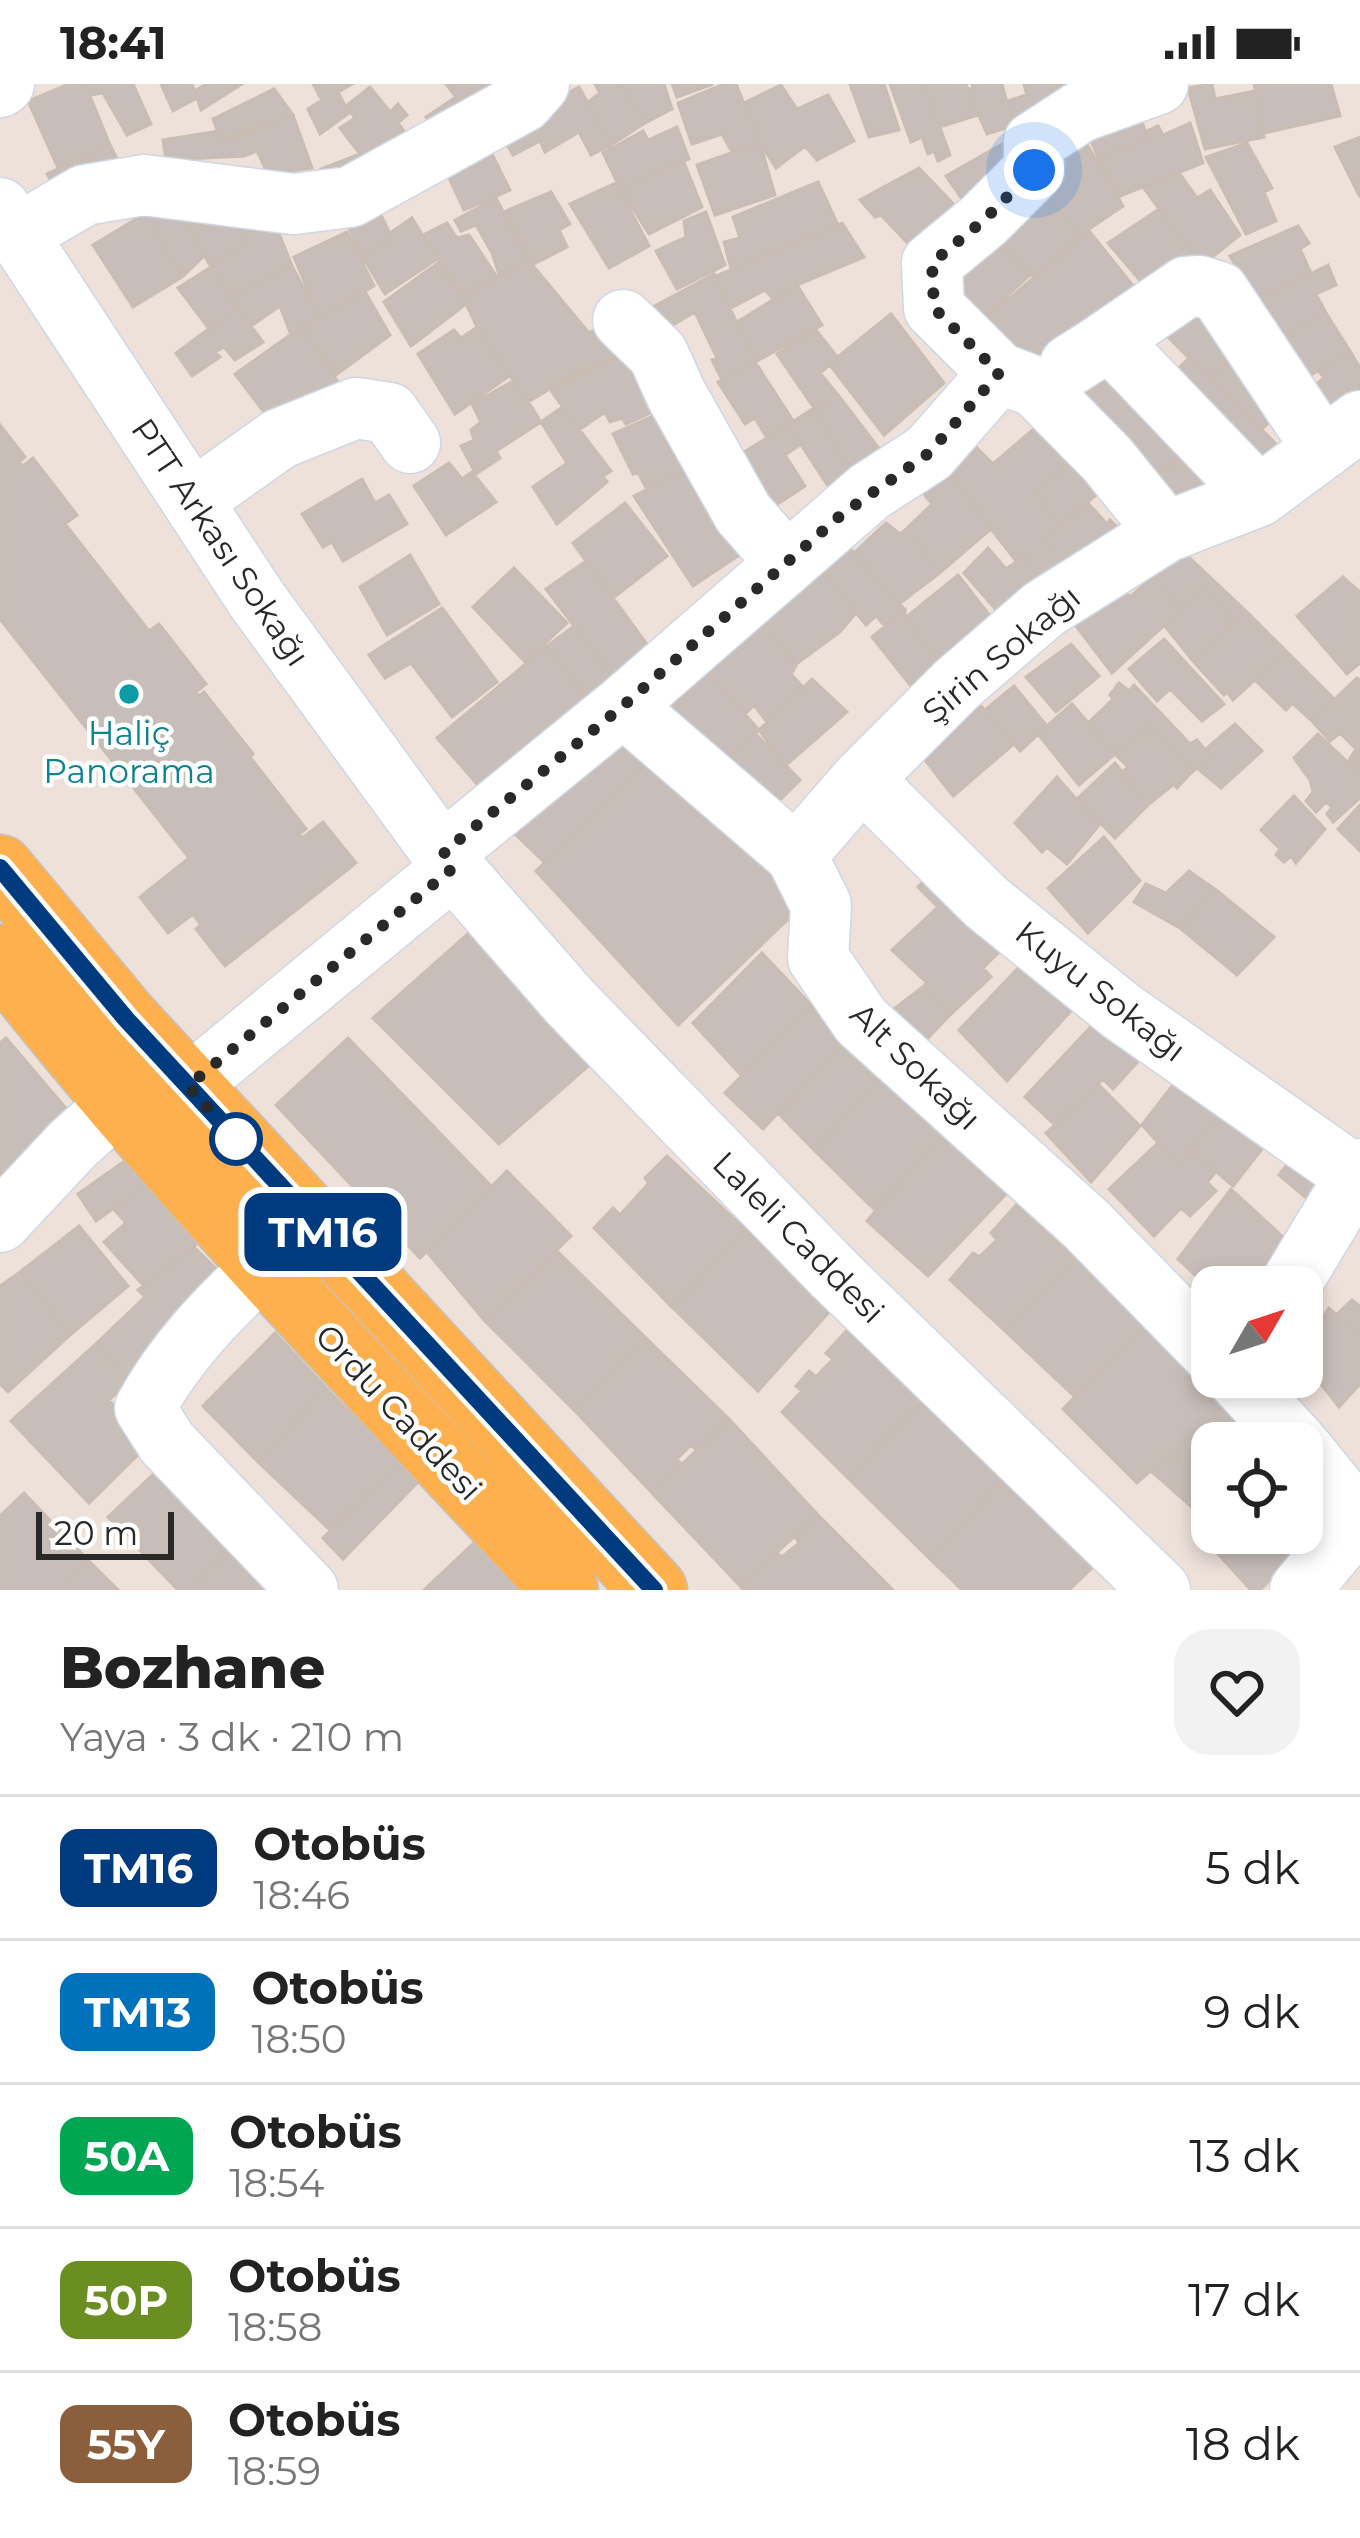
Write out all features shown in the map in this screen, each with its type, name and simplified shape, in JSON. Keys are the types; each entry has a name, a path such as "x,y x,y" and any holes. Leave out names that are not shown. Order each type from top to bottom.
{"main road":[{"name":"Ordu Caddesi","path":"0,868 188,1086 654,1590"},
{"name":"Ordu Caddesi","path":"0,958 61,1036 263,1267 566,1590"}],"street":[{"path":"8,222 86,195 144,185 294,204 350,197 523,102 538,84"},
{"path":"1158,84 1080,112 1034,142 1034,170 932,263 934,308 1108,459 1166,532"},
{"name":"PTT Arkası Sokağı","path":"8,222 257,600 449,860"},
{"path":"188,1086 785,561 1017,380 1097,348 1186,287 1198,286 1219,292 1341,435"},
{"path":"622,320 658,354 743,513 785,561"},
{"path":"1097,348 1117,348 1259,496"},
{"path":"192,501 279,439 356,408 389,412 410,443"},
{"name":"Şirin Sokağı","path":"796,855 862,779 956,685 1044,609 1166,532 1259,496 1341,435"},
{"name":"Alt Sokağı","path":"623,706 796,855 820,905 818,958 861,1021 1086,1224 1191,1332"},
{"name":"Kuyu Sokağı","path":"862,779 986,902 1121,1011 1282,1128 1358,1174"},
{"name":"Laleli Caddesi","path":"449,860 570,1002 835,1275 1160,1590"},
{"path":"1,1220 121,1101"},
{"path":"1302,1266 1358,1174"},
{"path":"263,1267 163,1373 145,1408 179,1456 308,1590"},
{"path":"1255,1398 1278,1422"},
{"path":"1300,1590 1347,1533 1336,1490 1323,1474"}],"building":[{"path":"69,84 85,84 110,145 58,168 28,101"},
{"path":"85,84 133,84 151,124 127,135 103,93 90,95"},
{"path":"161,84 192,84 197,98 173,111"},
{"path":"206,84 242,84 201,110 195,91"},
{"path":"313,84 352,84 338,92 349,113 320,134 308,109 322,100"},
{"path":"446,84 510,84 441,136 426,117 456,97"},
{"path":"595,84 620,84 645,123 611,145 587,103 600,93"},
{"path":"620,84 664,84 672,109 645,123"},
{"path":"672,84 713,84 677,97"},
{"path":"724,84 736,84 760,143 732,152 722,134 692,144 678,103"},
{"path":"850,84 884,84 899,130 869,137"},
{"path":"890,84 924,84 950,155 938,161 934,151 928,154 922,137 911,142"},
{"path":"924,84 966,84 978,115 940,127"},
{"path":"972,84 1002,84 1013,126 987,134 968,90"},
{"path":"1024,84 1076,84 1013,126 1007,101 1027,95"},
{"path":"1212,84 1215,99 1255,91 1264,137 1205,149 1188,88"},
{"path":"1254,84 1331,84 1340,116 1264,133"},
{"path":"781,85 797,109 828,95 854,141 817,160 805,146 776,168 744,103"},
{"path":"370,87 390,112 398,104 407,115 398,123 416,148 333,192 321,169 360,154 340,128 355,118 346,106"},
{"path":"579,87 611,145 591,155 579,132 545,152 540,141 513,155 502,136"},
{"path":"274,89 293,115 221,140 213,119"},
{"path":"1135,102 1148,139 1098,157 1081,119"},
{"path":"293,115 312,168 268,174 257,151 244,156 166,160 163,140 219,131 221,140 235,138"},
{"path":"1190,123 1203,163 1120,196 1098,157 1148,139 1147,131 1158,126 1163,135"},
{"path":"677,127 689,159 620,188 603,153 643,131 648,140"},
{"path":"1018,135 971,212 946,176"},
{"path":"1360,137 1360,197 1335,147"},
{"path":"1085,141 1123,206 1080,235 1035,185"},
{"path":"760,143 775,195 715,215 697,165"},
{"path":"1247,143 1272,188 1264,192 1276,221 1246,234 1206,157"},
{"path":"487,144 510,190 464,210 444,167"},
{"path":"110,145 120,165 59,194 47,174"},
{"path":"683,160 702,207 649,234 620,188"},
{"path":"919,168 967,218 918,254 860,200"},
{"path":"1179,173 1197,198 1210,190 1240,235 1201,266 1143,187"},
{"path":"818,182 838,225 731,269 724,242 740,238 733,217"},
{"path":"616,183 649,246 609,268 570,204"},
{"path":"551,192 570,224 559,230 567,247 534,264 506,211"},
{"path":"1045,194 1080,235 1033,277 994,237"},
{"path":"496,198 529,261 500,277 476,225 461,231 455,220"},
{"path":"377,207 392,238 362,256 349,228"},
{"path":"183,208 256,223 257,231 244,234 245,243 211,267"},
{"path":"183,208 204,256 182,277 146,213"},
{"path":"1159,209 1201,266 1156,299 1108,243"},
{"path":"706,212 725,265 677,289 656,251 686,237 684,221"},
{"path":"146,213 182,277 133,307 93,245"},
{"path":"412,218 437,259 385,294 362,256 392,238 390,233"},
{"path":"447,223 457,238 469,235 497,277 462,295 423,235"},
{"path":"842,223 864,257 797,285 774,300 765,290 731,308 716,276"},
{"path":"276,226 292,266 230,298 211,267 245,243 244,234"},
{"path":"1298,226 1309,243 1300,249 1311,273 1256,302 1230,256"},
{"path":"1089,231 1142,297 1033,371 987,317"},
{"path":"347,232 374,286 319,317 294,257"},
{"path":"988,232 1030,275 984,317 943,275"},
{"path":"529,261 589,333 610,322 630,351 573,375 528,402 477,327 462,295"},
{"path":"438,263 465,305 411,346 384,302"},
{"path":"1328,265 1336,285 1316,294 1326,313 1278,340 1256,302"},
{"path":"292,266 319,317 291,335 280,306 251,326 230,298"},
{"path":"211,267 237,308 210,330 178,288"},
{"path":"714,274 755,362 722,380 695,312 661,332 649,309"},
{"path":"797,285 822,325 757,361 737,322"},
{"path":"364,290 390,335 336,375 301,327"},
{"path":"1200,305 1242,349 1210,379 1168,337"},
{"path":"237,308 263,342 235,360 224,347 215,352 220,357 192,376 176,353"},
{"path":"1326,313 1350,351 1306,378 1278,340"},
{"path":"891,314 944,383 884,435 829,364"},
{"path":"301,327 346,394 267,416 235,374"},
{"path":"477,327 509,376 455,414 418,354 454,330 461,338"},
{"path":"816,330 838,358 820,373 838,395 814,408 777,354"},
{"path":"1242,349 1290,402 1260,431 1210,379"},
{"path":"630,351 655,411 626,424 622,418 610,422 605,412 579,430 550,389"},
{"path":"1350,351 1360,368 1360,416 1341,427 1315,385 1324,378 1317,369"},
{"path":"1190,357 1280,448 1251,471 1177,370"},
{"path":"755,362 794,422 767,438 755,418 745,424 718,382"},
{"path":"1124,362 1194,439 1155,477 1078,401"},
{"path":"515,380 541,422 496,451 500,458 476,474 461,446 474,440 471,430 481,422 472,404"},
{"path":"838,395 887,459 856,480 814,408"},
{"path":"562,407 611,471 603,476 607,482 557,524 533,487 567,463 541,422"},
{"path":"814,408 853,476 830,489 788,425"},
{"path":"667,410 696,464 647,490 638,472 633,474 613,434"},
{"name":"Haliç Panorama","path":"0,425 25,457 19,462 23,466 33,458 77,515 65,524 149,631 159,624 206,684 196,692 199,696 204,692 253,754 250,757 306,829 299,834 302,838 323,822 356,863 225,966 196,929 201,925 193,914 168,933 140,897 189,858 0,619"},
{"path":"788,425 801,444 785,455 805,486 770,509 736,457"},
{"path":"1037,426 1070,464 1035,492 1061,525 1043,539 1069,569 1044,580 1025,556 1016,561 942,466 972,443 993,464"},
{"path":"1196,439 1238,485 1191,512 1159,477"},
{"path":"1085,452 1111,482 1061,525 1035,492"},
{"path":"703,461 757,543 693,586 634,496"},
{"path":"449,463 462,479 472,472 496,502 446,535 414,486"},
{"path":"942,466 992,528 941,572 905,530 932,504 917,485"},
{"path":"362,479 375,503 389,495 407,524 343,561 332,542 323,547 302,514"},
{"path":"625,503 667,556 613,598 573,543"},
{"path":"1088,503 1107,524 1110,520 1119,529 1069,569 1043,539"},
{"path":"886,523 900,534 905,530 941,572 899,604 854,553"},
{"path":"1176,545 1245,610 1235,622 1203,588 1181,610 1153,577 1157,574 1151,563"},
{"path":"848,546 905,610 884,625 876,616 866,625 821,570"},
{"path":"988,548 1006,569 1025,556 1044,580 1004,619 964,573"},
{"path":"410,555 439,604 387,635 360,587"},
{"path":"586,561 654,654 618,684 546,589"},
{"path":"514,568 567,623 525,662 473,607"},
{"path":"821,570 856,613 840,632 795,665 762,622"},
{"path":"958,575 1002,631 948,674 905,618"},
{"path":"1153,577 1181,610 1112,673 1073,622 1119,584 1130,597"},
{"path":"1343,577 1360,592 1360,663 1347,674 1297,616"},
{"path":"1203,588 1235,622 1193,661 1165,626"},
{"path":"442,608 497,682 452,717 411,663 385,678 369,655"},
{"path":"905,610 905,618 943,668 914,690 872,637"},
{"path":"1245,610 1286,651 1233,700 1193,661"},
{"path":"762,622 797,664 791,674 804,688 767,722 754,705 746,713 703,668"},
{"path":"574,626 618,684 593,706 547,646"},
{"path":"1164,639 1224,704 1202,721 1170,689 1157,701 1129,669"},
{"path":"1071,644 1099,676 1056,712 1026,677"},
{"path":"547,646 593,706 490,799 437,738"},
{"path":"1286,651 1334,699 1312,721 1292,703 1286,710 1255,680"},
{"path":"703,668 759,730 712,775 656,719"},
{"path":"1357,678 1360,771 1349,760 1356,749 1340,733 1330,741 1312,721"},
{"path":"812,679 847,712 785,766 759,730"},
{"path":"1119,683 1129,691 1134,685 1190,744 1197,740 1211,757 1192,772 1149,726 1115,754 1088,723 1113,699 1110,695"},
{"path":"1014,686 1047,726 1020,751 985,710"},
{"path":"972,696 1015,743 953,796 915,747"},
{"path":"1072,704 1115,754 1079,785 1038,734"},
{"path":"1235,724 1262,751 1221,788 1198,769 1211,757 1207,748"},
{"path":"1149,726 1192,772 1177,788 1174,784 1148,805 1121,773 1128,767 1115,754"},
{"path":"627,727 656,754 545,863 516,835"},
{"path":"755,733 800,780 761,819 715,773"},
{"path":"1318,734 1360,774 1360,798 1333,822 1327,814 1332,807 1326,802 1316,812 1306,801 1313,792 1310,780 1294,758"},
{"path":"656,754 806,902 678,1025 536,871"},
{"path":"1115,763 1148,805 1115,838 1077,799"},
{"path":"1057,777 1099,825 1067,864 1047,847 1042,852 1015,823"},
{"path":"1294,796 1325,829 1296,863 1291,856 1284,862 1276,855 1280,849 1261,830"},
{"path":"1360,805 1360,851 1338,829"},
{"path":"1104,837 1140,881 1088,933 1048,888"},
{"path":"944,861 989,943 999,952 983,968 991,977 951,1014 892,950 938,907 918,887"},
{"path":"1189,871 1216,890 1180,928 1134,902 1146,884 1166,893"},
{"path":"1216,890 1274,937 1237,975 1180,928"},
{"path":"471,931 593,1062 499,1144 373,1018"},
{"path":"762,953 811,1005 741,1075 693,1023"},
{"path":"1022,964 1080,1001 1007,1081 959,1030"},
{"path":"924,986 951,1014 922,1044 890,1012"},
{"path":"816,1000 852,1035 763,1129 725,1093"},
{"path":"1100,1017 1144,1055 1113,1089 1103,1079 1055,1125 1025,1097"},
{"path":"6,1038 75,1119 0,1180 0,1043"},
{"path":"348,1038 492,1187 420,1258 276,1105"},
{"path":"842,1046 878,1081 815,1151 779,1114"},
{"path":"1186,1068 1229,1102 1178,1165 1142,1125"},
{"path":"883,1074 944,1133 875,1210 815,1151"},
{"path":"1098,1084 1140,1126 1091,1182 1046,1133"},
{"path":"1229,1102 1273,1135 1233,1186 1191,1150"},
{"path":"944,1133 1007,1193 928,1276 867,1221"},
{"path":"1158,1143 1178,1165 1191,1150 1216,1172 1207,1182 1216,1191 1190,1216 1181,1208 1154,1236 1109,1189"},
{"path":"1301,1146 1334,1181 1317,1207 1279,1175"},
{"path":"132,1156 156,1178 96,1221 78,1194"},
{"path":"667,1156 746,1230 673,1308 594,1228 613,1208 620,1215"},
{"path":"507,1171 571,1236 485,1321 427,1252"},
{"path":"156,1178 210,1233 144,1286 104,1242 126,1223 113,1208"},
{"path":"1231,1189 1296,1249 1281,1266 1191,1266 1191,1271 1178,1259"},
{"path":"1016,1205 1076,1259 1004,1330 950,1280 973,1253 979,1257 997,1240 991,1233"},
{"path":"79,1226 128,1286 70,1335 20,1272"},
{"path":"746,1230 830,1311 758,1391 673,1308"},
{"path":"194,1247 225,1278 128,1382 98,1342 145,1297 138,1290"},
{"path":"558,1252 645,1337 576,1412 485,1321"},
{"path":"1076,1259 1148,1322 1074,1396 1004,1330"},
{"path":"20,1272 70,1335 8,1392 0,1384 0,1286"},
{"path":"1352,1300 1360,1306 1360,1336 1336,1315"},
{"path":"1329,1308 1360,1336 1360,1384 1339,1407 1323,1387 1323,1316"},
{"path":"1152,1318 1191,1358 1191,1398 1231,1400 1206,1422 1191,1422 1191,1435 1137,1483 1063,1409"},
{"path":"848,1329 924,1399 848,1478 782,1412 802,1391 796,1386 809,1371 816,1377 833,1359 826,1353"},
{"path":"275,1333 326,1388 258,1462 203,1406"},
{"path":"645,1337 729,1419 697,1450 691,1445 677,1459 682,1465 652,1493 576,1412"},
{"path":"98,1342 128,1382 109,1400 149,1444 89,1503 11,1421"},
{"path":"326,1388 346,1409 356,1412 400,1462 330,1530 258,1462"},
{"path":"924,1399 1004,1478 930,1559 848,1478"},
{"path":"1231,1400 1253,1422 1206,1422"},
{"path":"729,1419 818,1515 740,1586 652,1493"},
{"path":"1191,1436 1191,1506 1151,1471"},
{"path":"400,1462 420,1480 343,1559 323,1538"},
{"path":"164,1464 241,1540 189,1590 178,1590 108,1517"},
{"path":"1004,1478 1094,1566 1069,1590 962,1590 930,1559"},
{"path":"24,1493 88,1560 58,1590 0,1590 0,1516"},
{"path":"818,1515 893,1590 743,1590 740,1586 777,1553 782,1557 799,1543 795,1537"},
{"path":"478,1539 526,1590 424,1590"},
{"path":"241,1540 290,1590 189,1590"},
{"path":"1218,1554 1296,1554 1260,1590 1251,1590"},
{"path":"88,1560 118,1590 58,1590"}],"bus line":[{"name":"TM16","path":"0,868 126,1019 654,1590"}],"place":[{"name":"Haliç Panorama","path":"129,694"}],"route":[{"path":"236,1139 188,1086 453,868 444,852 623,706 785,561 869,492 929,453 999,373 934,308 932,263 1034,170"}]}
